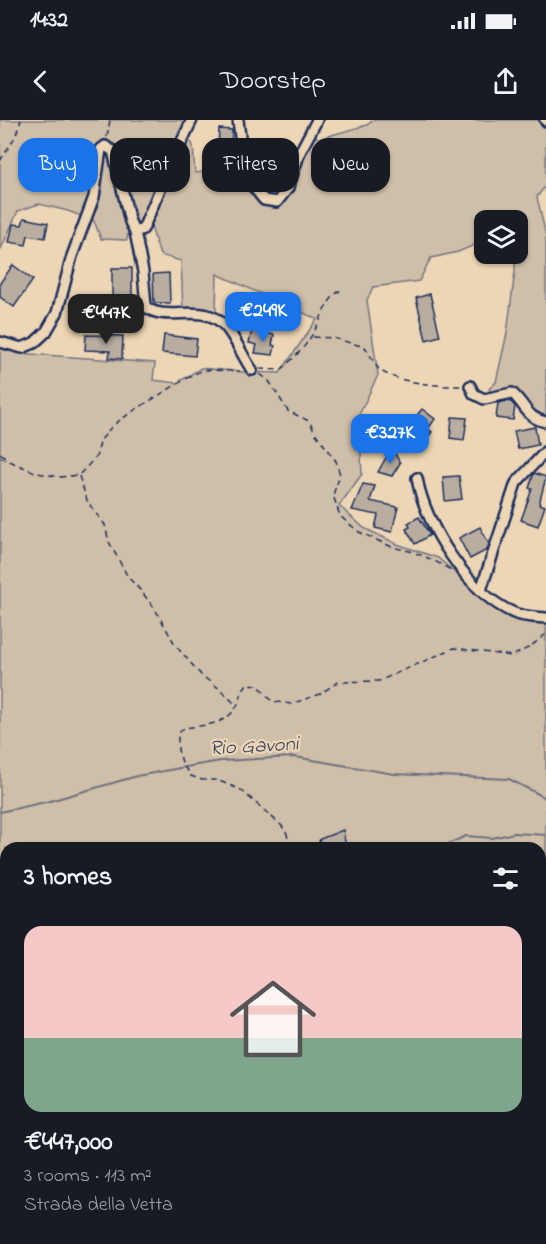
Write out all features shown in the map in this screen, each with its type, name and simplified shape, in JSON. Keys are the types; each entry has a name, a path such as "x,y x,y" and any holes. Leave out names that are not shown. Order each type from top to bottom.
{"street":[{"path":"135,232 143,230 192,120"},
{"path":"238,120 243,161 251,184 264,200 278,202 288,188 300,152 317,120"},
{"path":"0,342 22,348 34,343 46,332 57,313 72,256 94,196 100,148 105,146 110,148 114,156 130,222 135,232 146,307 160,313 203,314 217,319 231,333 252,370"},
{"path":"470,386 474,394 484,399 512,393 526,411 541,421"},
{"path":"482,590 516,483 546,451"},
{"path":"417,478 424,506 440,536 470,582 495,602 515,614 546,618"}],"path":[{"path":"0,161 15,137 21,120"},
{"path":"105,146 110,120"},
{"path":"0,453 37,473 61,477 79,475 96,457 101,440 112,426 192,375 204,370 267,368 281,370 312,336 327,302 344,288"},
{"path":"312,336 333,338 365,347 378,369 404,381 470,386"},
{"path":"252,370 269,381 288,411 309,421 336,461 340,475 333,495 340,516 359,532 392,547 433,560 451,571"},
{"path":"0,457 9,459"},
{"path":"79,475 88,503 105,525 109,542 128,578 155,609 176,646 202,676 235,702 237,707"},
{"path":"289,842 282,826 241,790 217,780 202,780 191,776 183,765 178,750 178,734 184,728 208,726 225,718 237,707 241,692 247,684 258,685 272,701 291,704 320,694 338,682 379,681 454,648 512,656 546,634"}],"shaded area":[{"path":"0,120 187,120 181,131 187,138 110,138 110,192 190,192 190,142 193,145 195,173 202,172 202,192 263,192 265,195 276,197 280,192 299,192 299,147 303,136 321,138 367,125 373,120 546,120 546,185 537,197 546,236 546,419 538,417 513,391 502,390 491,394 489,389 496,382 507,333 515,264 528,264 528,210 474,210 474,245 458,252 431,258 419,281 373,287 367,300 378,375 359,415 362,474 339,506 364,528 397,544 438,558 484,598 546,621 546,842 0,842 0,348 17,353 155,363 153,380 177,383 201,368 280,373 317,319 217,274 216,312 183,311 181,261 160,255 151,227 129,224 127,240 101,239 94,221 68,211 39,204 18,211 0,251"},
{"path":"244,123 245,138 239,138"}],"building":[{"path":"219,129 232,130 232,138 219,138"},
{"path":"24,218 48,223 45,238 28,235 26,245 9,242 13,224 22,225"},
{"path":"13,265 33,280 14,307 0,297 0,283"},
{"path":"112,268 132,268 132,297 112,297"},
{"path":"169,273 170,303 154,303 153,274"},
{"path":"430,294 440,336 426,340 416,298"},
{"path":"252,330 274,335 273,355 255,353 257,345 249,343"},
{"path":"86,335 123,336 122,359 109,358 110,351 85,350"},
{"path":"164,335 197,339 195,356 162,353"},
{"path":"507,401 515,406 513,420 496,418 498,403"},
{"path":"422,409 435,419 428,429 432,432 425,441 406,429"},
{"path":"452,417 467,418 464,440 450,438"},
{"path":"535,427 538,445 518,449 514,431"},
{"path":"394,452 400,463 392,476 378,472 387,456"},
{"path":"534,473 546,477 539,504 545,506 538,526 521,520 532,489 529,488"},
{"path":"459,476 462,499 445,501 443,477"},
{"path":"363,484 375,486 370,501 398,507 392,532 375,528 378,515 352,510"},
{"path":"419,517 430,535 415,544 406,529 410,527 408,523"},
{"path":"480,527 489,544 487,550 470,559 459,538"},
{"path":"343,830 345,842 319,842 320,839"}],"waterway":[{"name":"Rio Gavoni","path":"0,812 50,801 137,776 221,761 295,757 394,774 509,779 546,798"},
{"path":"452,842 466,836 492,838 514,833 546,835"}]}
